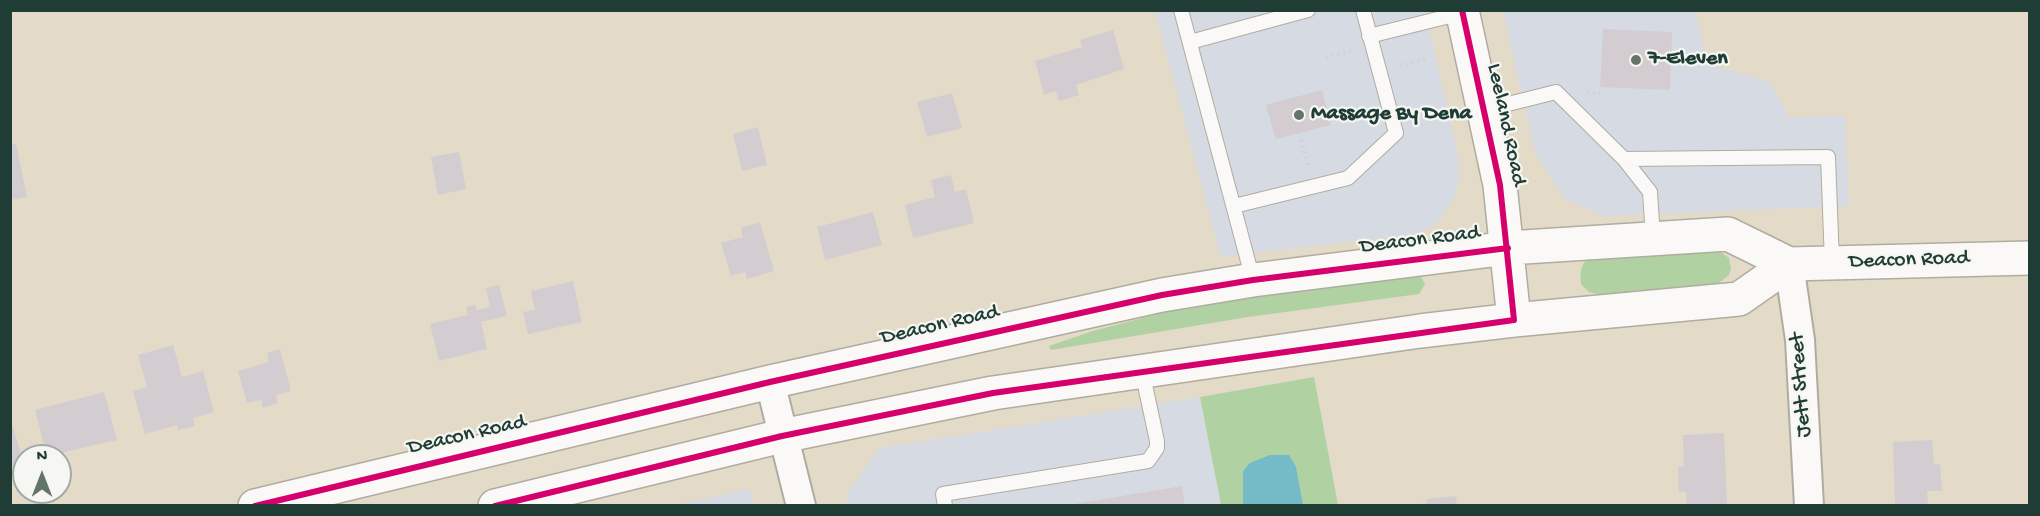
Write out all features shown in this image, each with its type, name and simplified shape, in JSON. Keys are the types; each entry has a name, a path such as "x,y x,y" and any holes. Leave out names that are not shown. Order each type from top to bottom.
{"main road":[{"name":"Leeland Road","path":"1462,12 1500,185 1508,248"},
{"name":"Deacon Road","path":"255,506 770,382 1162,295 1253,280 1508,248 1728,234 1789,264 2030,258"},
{"name":"Deacon Road","path":"1508,248 1514,320"},
{"path":"495,506 782,436 993,393 1514,320 1739,298 1789,264"}],"street":[{"name":"Jett Street","path":"1789,264 1800,340 1809,506"},
{"path":"770,382 801,506"}],"lane":[{"path":"1181,10 1253,280"},
{"path":"1190,42 1308,10"},
{"path":"1233,206 1348,178 1396,133 1363,10"},
{"path":"1371,41 1462,12"},
{"path":"1484,110 1556,92 1624,159 1650,192 1653,238"},
{"path":"1624,159 1828,157 1832,263"},
{"path":"945,506 943,494 1148,461 1157,448 1157,441 1142,372"}],"path":[{"path":"1326,57 1371,41"},
{"path":"1379,72 1428,59"},
{"path":"1301,140 1314,186"}],"shaded area":[{"path":"1155,11 1425,11 1459,160 1459,179 1454,198 1442,216 1431,227 1415,234 1221,257"},
{"path":"1503,11 1695,11 1708,64 1770,82 1789,117 1845,116 1849,206 1604,216 1565,199 1535,152"},
{"path":"1200,397 1221,505 848,506 846,496 879,448"},
{"path":"749,489 754,505 675,505"}],"green space":[{"path":"1718,250 1729,258 1731,269 1729,275 1719,283 1601,295 1589,292 1581,284 1582,268 1591,257"},
{"path":"1415,275 1421,277 1425,284 1419,294 1248,317 1051,350 1049,346 1093,331 1192,305 1279,291"},
{"path":"1314,377 1338,505 1221,505 1200,397"}],"water":[{"path":"1270,455 1289,455 1296,467 1303,505 1243,505 1243,471 1250,463"}],"building":[{"name":"7-Eleven","path":"1603,29 1672,32 1670,90 1600,87"},
{"path":"1113,30 1124,69 1076,85 1079,95 1059,101 1056,91 1044,95 1035,61 1082,47 1080,40"},
{"name":"Massage By Dena","path":"1322,90 1331,125 1276,139 1266,105"},
{"path":"952,93 962,128 927,137 917,102"},
{"path":"758,127 767,165 742,171 733,134"},
{"path":"16,144 27,197 10,200 10,145"},
{"path":"459,152 466,189 438,195 431,157"},
{"path":"951,175 955,192 966,189 974,223 913,238 905,205 935,197 931,180"},
{"path":"873,212 882,245 825,260 817,227"},
{"path":"760,222 774,271 747,279 745,272 731,276 721,243 743,237 741,228"},
{"path":"573,281 582,322 528,334 523,312 535,310 531,291"},
{"path":"499,285 507,316 481,322 487,349 439,361 430,324 468,315 466,307 475,305 477,310 490,307 486,288"},
{"path":"173,345 182,377 203,371 214,412 193,418 195,426 178,430 177,425 145,434 133,391 147,387 138,355"},
{"path":"280,349 291,391 276,395 278,403 263,408 261,400 247,403 238,371 269,362 267,353"},
{"path":"104,392 117,440 72,450 72,444 44,444 35,410"},
{"path":"10,417 18,444 12,444 12,467 10,468"},
{"path":"1724,433 1727,506 1687,506 1686,492 1679,492 1678,467 1684,467 1683,435"},
{"path":"1932,440 1934,465 1940,464 1942,491 1927,491 1928,506 1895,506 1893,442"},
{"path":"1182,486 1185,506 1074,506 1074,504"},
{"path":"1456,496 1457,506 1418,506 1418,504 1427,503 1426,499"}],"cycle path":[{"path":"495,506 782,436 993,393 1514,320 1500,185 1462,10"},
{"path":"255,506 770,382 1162,295 1253,280 1508,248"}],"place":[{"name":"7-Eleven","path":"1636,60"},
{"name":"Massage By Dena","path":"1299,115"}]}
